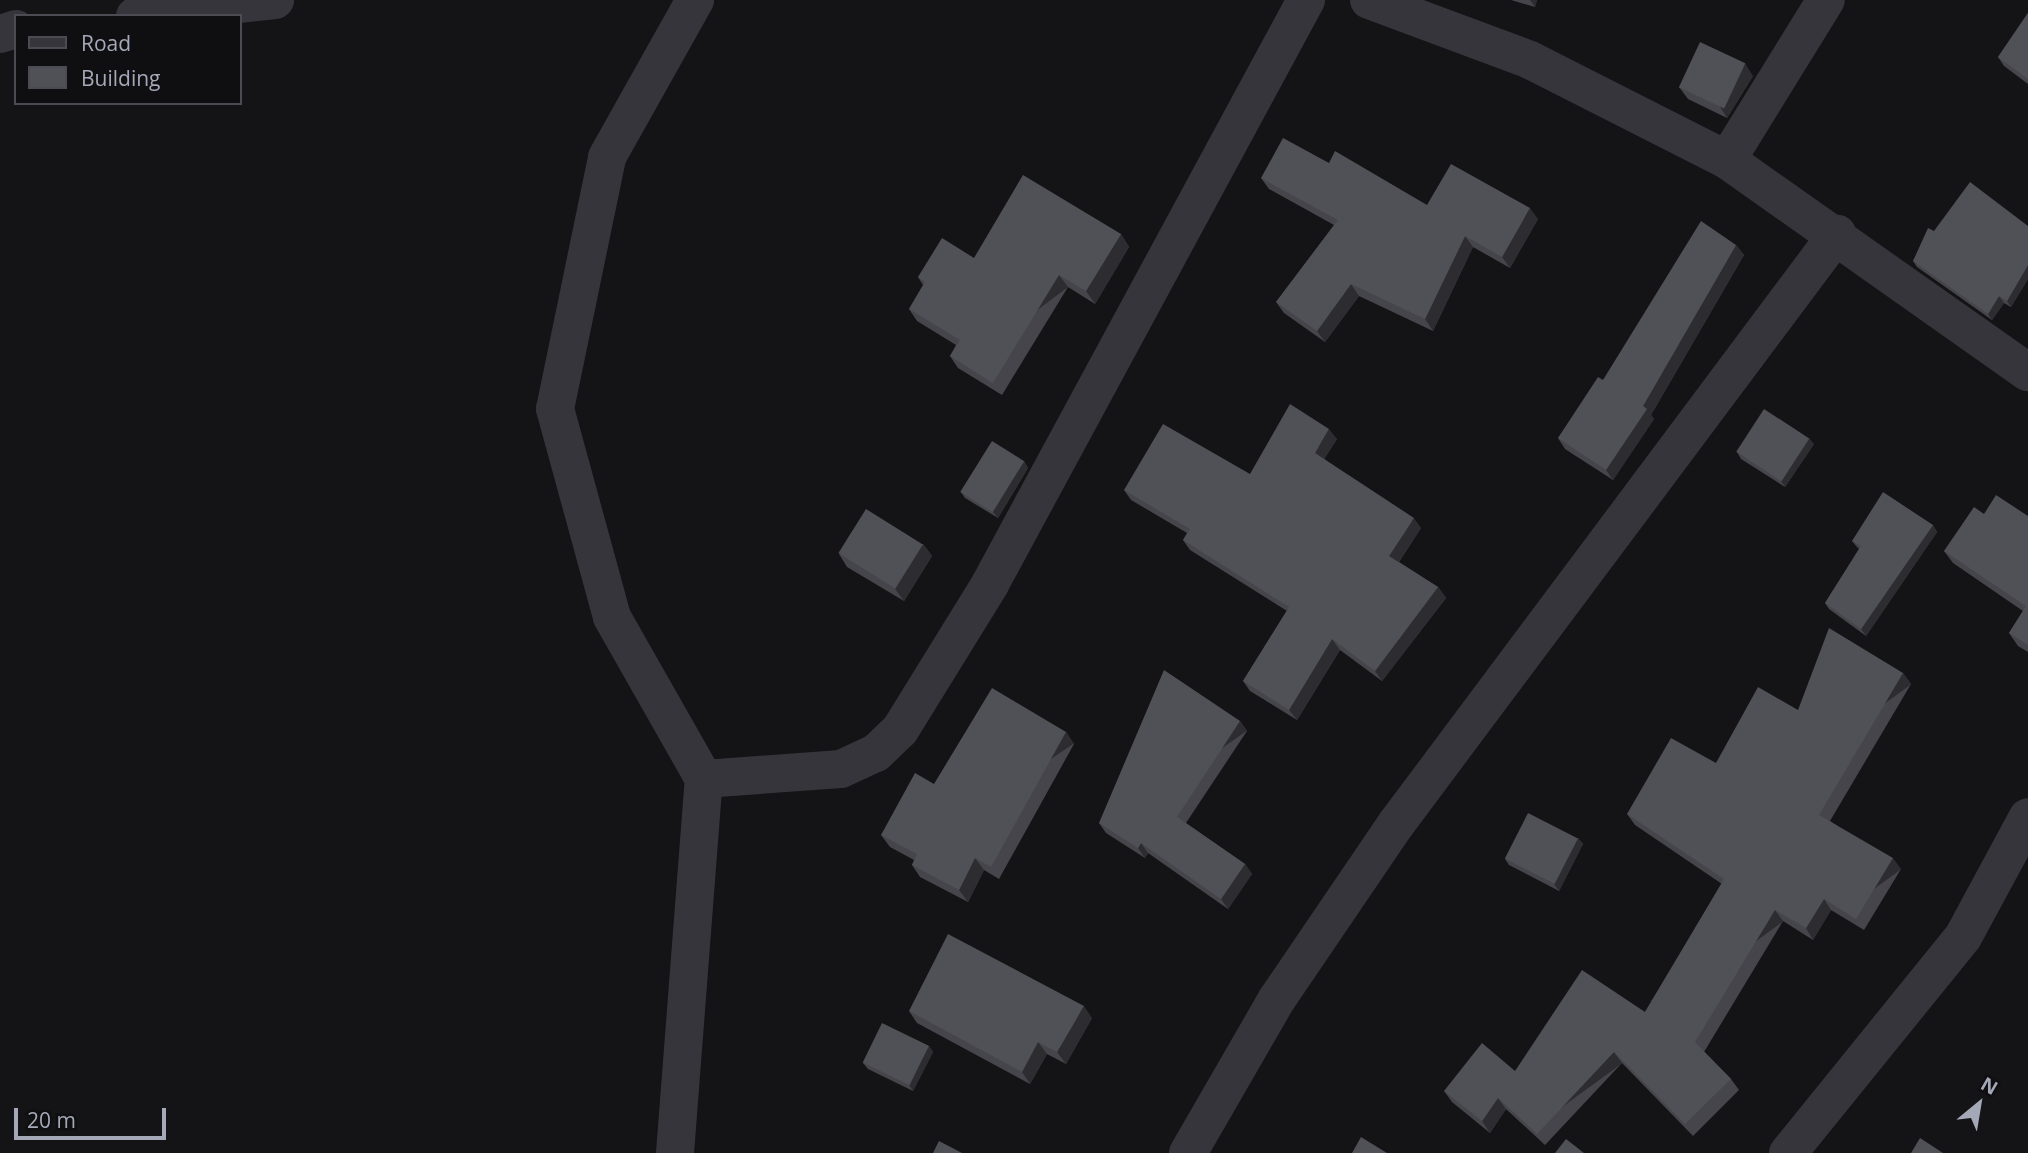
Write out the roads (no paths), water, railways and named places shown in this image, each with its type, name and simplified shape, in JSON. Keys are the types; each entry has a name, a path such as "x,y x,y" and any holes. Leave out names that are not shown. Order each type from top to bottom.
{"street":[{"path":"152,14 275,0"},
{"path":"675,1153 704,779 612,617 555,409 607,157 695,0"},
{"path":"704,779 841,769 876,753 900,730 990,584 1306,0"},
{"path":"1369,0 1530,60 1727,160 1837,234 2028,372"},
{"path":"1727,160 1826,0"},
{"path":"1188,1153 1277,999 1396,824 1837,234"},
{"path":"1788,1153 1963,937 2028,817"}]}
